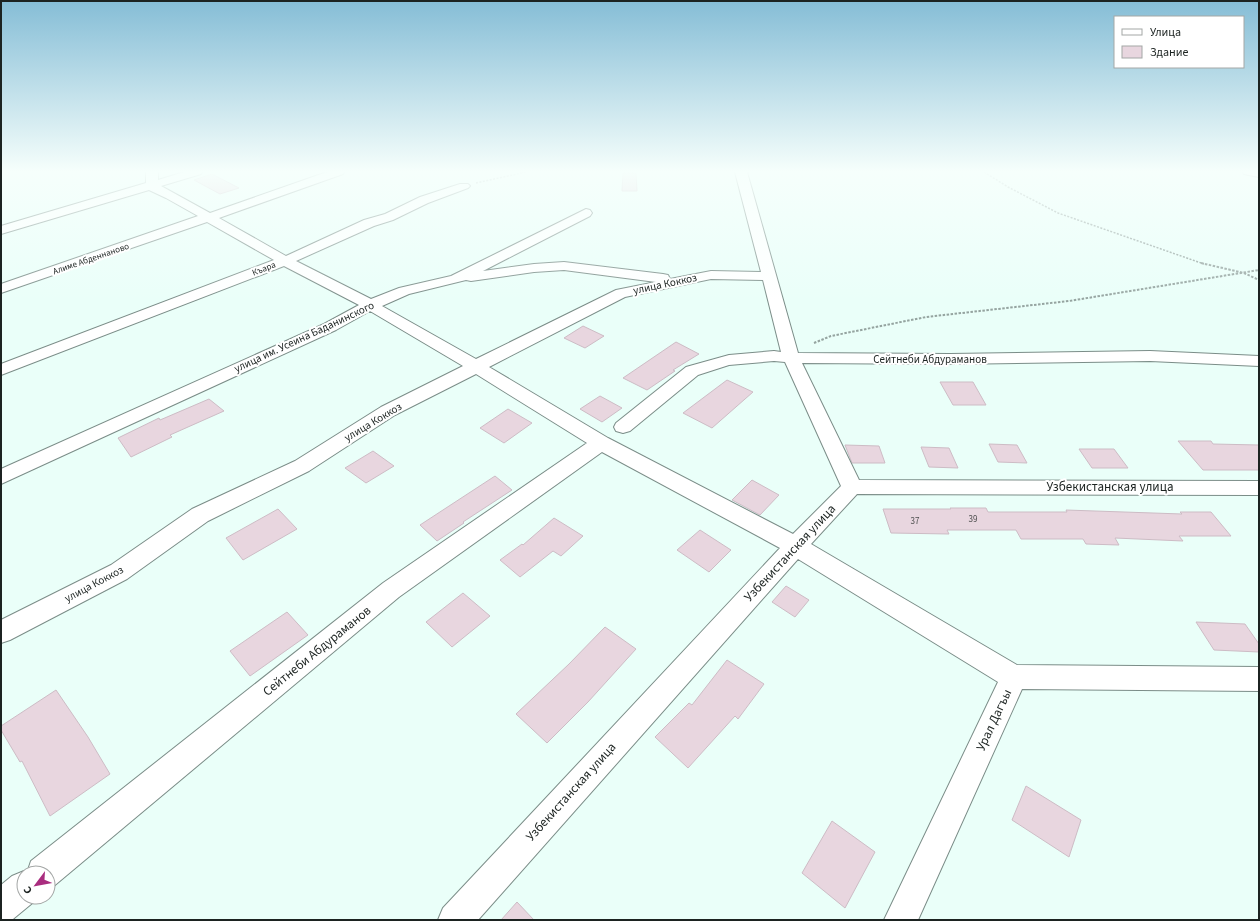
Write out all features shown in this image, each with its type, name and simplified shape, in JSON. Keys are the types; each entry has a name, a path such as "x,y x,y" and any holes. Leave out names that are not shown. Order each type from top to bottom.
{"street":[{"path":"1,230 54,215"},
{"path":"205,215 285,261 370,305 477,367 601,443 796,546 1014,677"},
{"name":"Алиме Абденнаново","path":"1,289 218,215"},
{"name":"Къара","path":"1,370 285,261 369,223 393,215"},
{"name":"улица им. Усеина Баданинского","path":"1,477 330,327 370,305 404,291 456,279 582,215"},
{"path":"752,215 791,358 852,487"},
{"path":"456,279 534,268 564,266 580,267 612,273 687,280"},
{"name":"улица Коккоз","path":"1,632 119,572 200,516 302,466 388,411 622,293 711,275 768,276"},
{"name":"Сейтнеби Абдураманов","path":"623,427 692,371 728,360 774,356 791,358 950,360 1150,356 1259,361"},
{"name":"Сейтнеби Абдураманов","path":"53,865 391,590 601,443"},
{"name":"Узбекистанская улица","path":"455,920 796,546 852,487 1259,488"},
{"name":"Урал Дагъы","path":"901,920 1014,677 1259,679"}],"path":[{"path":"1064,215 1204,264 1244,273 1259,280"},
{"path":"814,358 812,345 831,336 926,317 1069,301 1259,270"}],"building":[{"path":"583,326 604,336 585,348 564,338"},
{"path":"676,342 699,354 673,370 675,371 647,390 623,378"},
{"path":"727,380 753,392 712,428 683,413"},
{"path":"940,382 973,382 986,405 953,405"},
{"path":"600,396 622,408 602,422 580,409"},
{"path":"209,399 224,411 170,435 172,437 131,457 118,438 159,418 160,420"},
{"path":"508,409 532,423 504,443 480,428"},
{"path":"1178,441 1211,441 1213,444 1259,445 1259,470 1203,470"},
{"path":"989,444 1017,445 1027,463 998,462"},
{"path":"845,445 879,446 885,463 852,463"},
{"path":"921,447 949,448 958,468 929,467"},
{"path":"1079,449 1114,449 1128,468 1092,468"},
{"path":"373,451 394,466 366,483 345,468"},
{"path":"495,476 512,490 437,541 420,525"},
{"path":"752,480 779,495 760,515 732,500"},
{"path":"950,508 986,508 988,512 1067,512 1066,510 1182,514 1180,512 1211,512 1231,536 1179,536 1183,541 1115,538 1119,545 1086,544 1083,539 1021,539 1016,530 947,530 949,534 891,533 883,509 951,509"},
{"path":"278,509 297,529 243,560 226,538"},
{"path":"554,518 583,536 561,556 553,551 520,577 500,560 522,544 523,545"},
{"path":"700,530 731,550 709,572 677,550"},
{"path":"786,586 809,600 795,617 772,602"},
{"path":"463,593 490,616 452,647 426,622"},
{"path":"287,612 308,635 250,676 230,651"},
{"path":"1196,622 1245,624 1259,644 1259,652 1214,650"},
{"path":"605,627 636,649 588,702 547,743 516,714 569,664"},
{"path":"727,660 764,684 738,719 735,716 688,768 655,737 689,703 692,705"},
{"path":"56,690 88,737 110,774 50,816 22,761 20,762 1,730 1,726"},
{"path":"1026,786 1081,820 1069,857 1012,820"},
{"path":"832,821 875,852 845,908 802,873"},
{"path":"517,902 534,920 501,920"}]}
